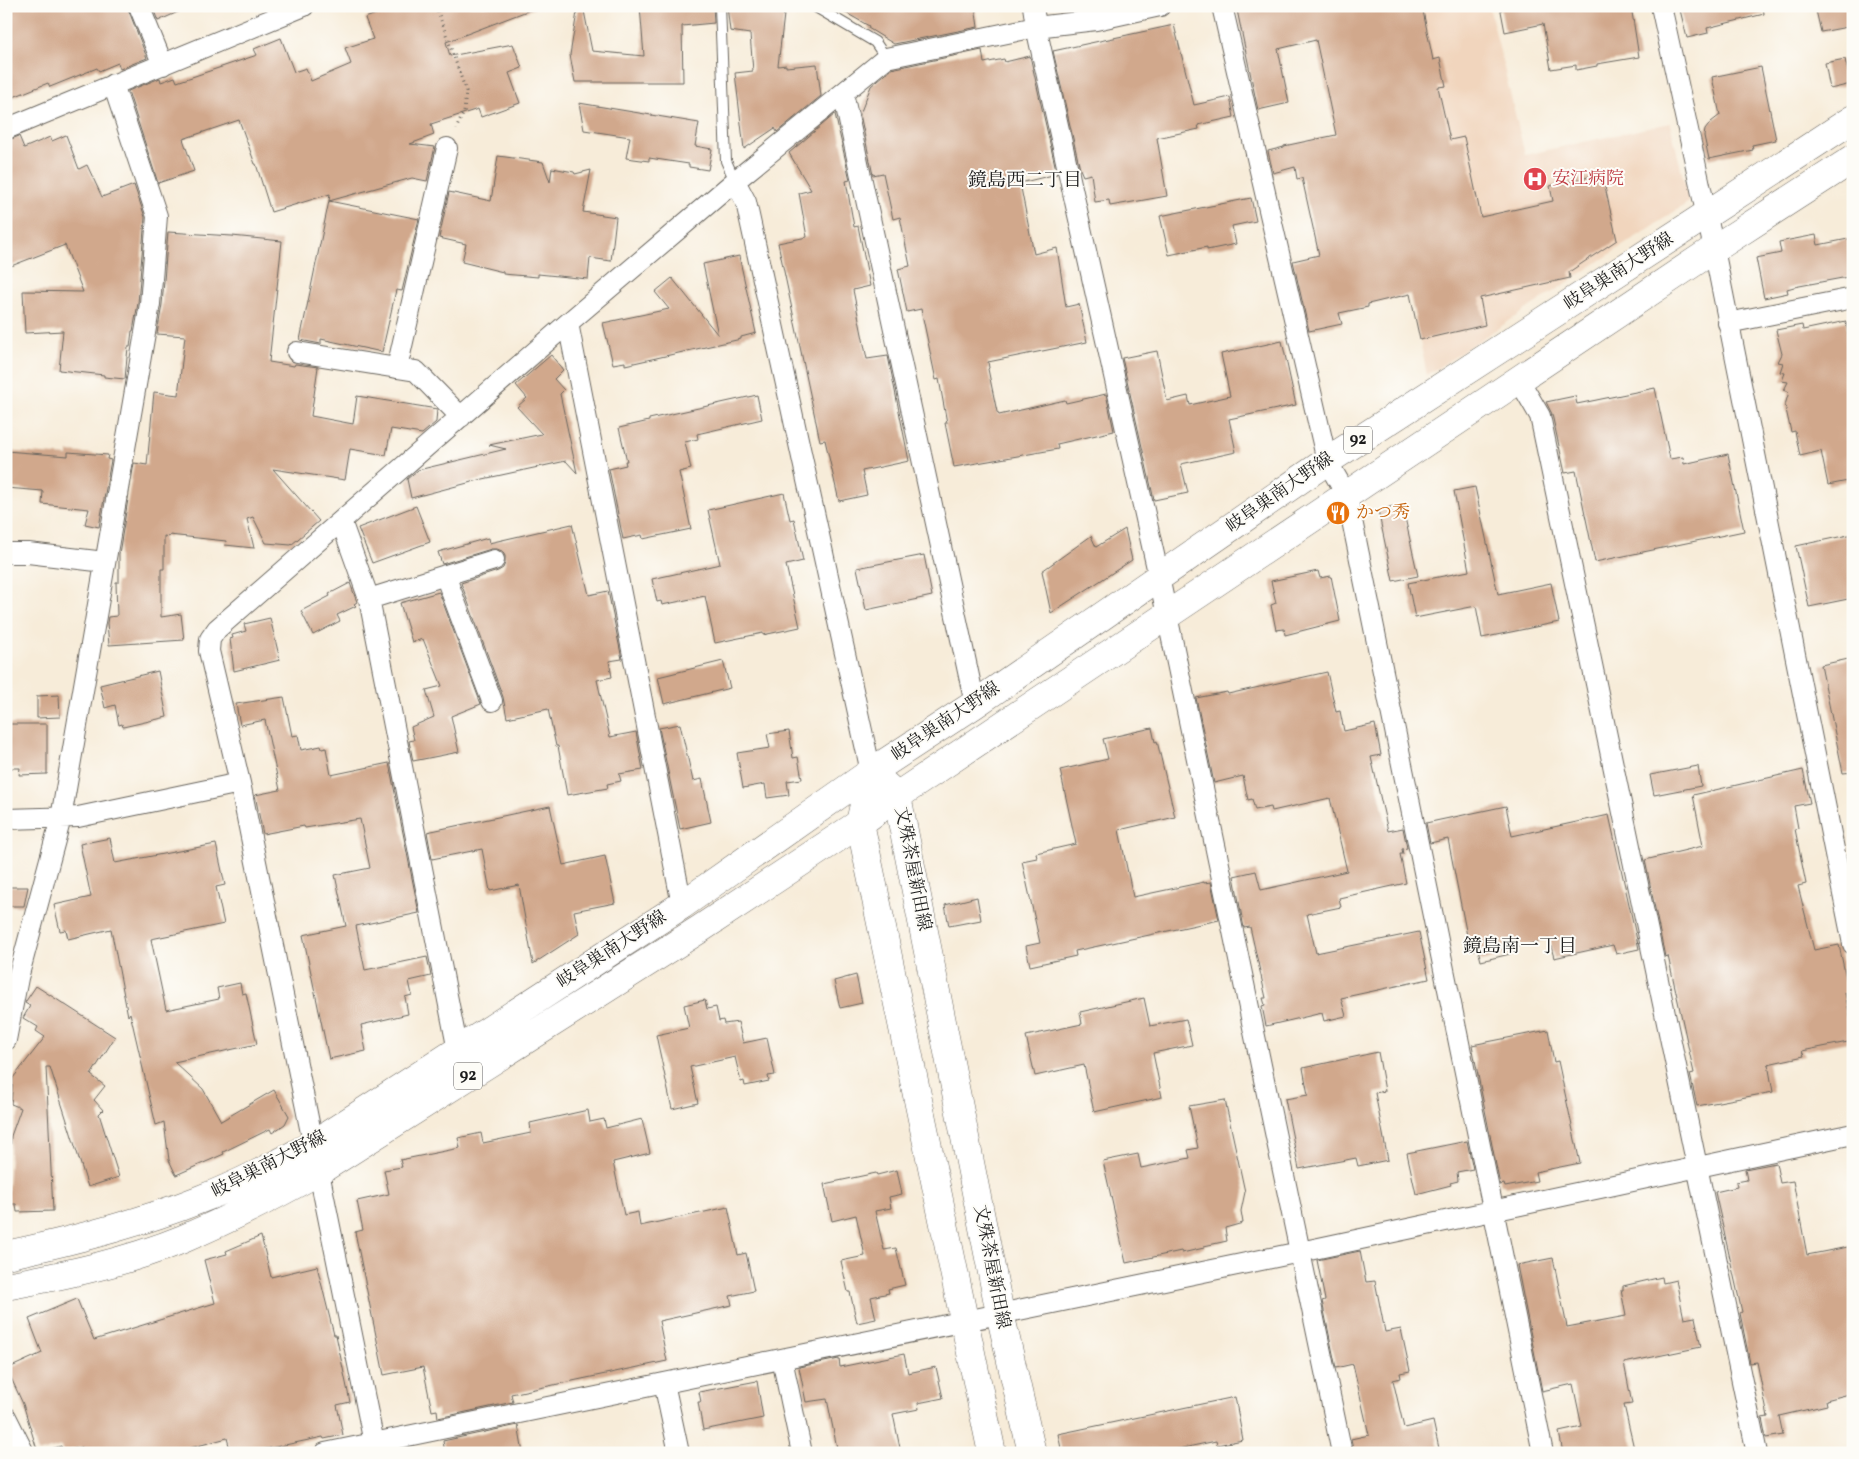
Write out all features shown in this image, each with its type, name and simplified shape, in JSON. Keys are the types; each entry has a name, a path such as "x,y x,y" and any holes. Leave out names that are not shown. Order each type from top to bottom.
{"main road":[{"name":"岐阜巣南大野線","path":"6,1255 63,1243 142,1220 202,1199 257,1174 314,1144 682,904 871,772 975,704 1327,460 1706,216 1853,118"},
{"name":"岐阜巣南大野線","path":"6,1286 122,1260 182,1239 259,1204 319,1171 700,929 1168,617 1714,249 1853,159"},
{"name":"文殊茶屋新田線","path":"871,772 897,796 1000,1313 1032,1453"},
{"name":"文殊茶屋新田線","path":"871,772 860,823 992,1453"}],"street":[{"path":"139,6 163,65"},
{"path":"6,129 304,6"},
{"path":"1033,6 1036,27 1168,617 1342,1453"},
{"path":"375,1447 240,783 209,651 210,639 217,629 568,322 735,181 886,58 1036,27 1096,20 1160,6"},
{"path":"1222,6 1327,460 1347,496 1543,1453"},
{"path":"1662,6 1714,249 1853,944"},
{"path":"6,1040 12,978 61,818 150,304 158,216 113,84"},
{"path":"843,93 975,704"},
{"path":"397,368 446,148"},
{"path":"735,181 746,202 871,772"},
{"path":"1728,323 1853,298"},
{"path":"568,322 682,904"},
{"path":"297,352 416,371 461,417"},
{"path":"1519,380 1540,416 1757,1453"},
{"path":"342,521 369,599 458,1051"},
{"path":"6,553 28,553 105,562"},
{"path":"369,599 494,560"},
{"path":"445,575 492,701"},
{"path":"6,819 61,818 88,815 240,783"},
{"path":"325,1453 375,1447 664,1383 1300,1252 1853,1134"},
{"path":"782,1359 802,1453"},
{"path":"664,1383 680,1453"},
{"path":"6,1417 24,1453"}],"lane":[{"path":"720,6 726,161 735,181"},
{"path":"814,6 875,42 886,58"}],"path":[{"path":"436,6 466,90 464,112 446,148"}],"shaded area":[{"name":"安江病院","path":"1351,6 1489,6 1525,155 1670,123 1689,202 1427,375"}],"building":[{"path":"6,6 127,6 147,58 120,69 118,63 99,71 97,68 50,87 48,83 6,100"},
{"path":"152,6 191,6 158,21"},
{"path":"383,6 535,6 535,8 446,42 450,56 513,44 522,68 509,73 520,103 481,117 478,109 431,124 434,135 410,144 435,147 427,181 412,178 329,201 330,194 271,212 256,164 239,120 183,139 194,171 158,183 128,91 160,78 161,82 175,77 177,82 257,55 254,49 281,38 294,72 306,68 311,81 351,64 345,48 373,39 365,18 384,11"},
{"path":"578,6 583,6 592,51 644,56 640,6 713,6 714,23 682,26 683,82 575,82 570,55"},
{"path":"727,6 785,6 778,66 817,64 821,96 777,132 775,128 744,149 735,73 753,71 750,34 730,31"},
{"path":"834,6 975,6 978,27 894,44 868,28 869,26"},
{"path":"1253,6 1422,6 1433,60 1440,58 1446,86 1438,87 1450,140 1464,137 1481,217 1553,201 1550,186 1602,174 1617,240 1569,272 1570,278 1480,298 1485,325 1420,340 1410,294 1368,304 1368,307 1339,313 1342,324 1309,331 1293,261 1319,255 1302,178 1297,179 1295,167 1273,173 1268,151 1336,135 1316,40 1278,49 1289,103 1258,110 1237,10"},
{"path":"1500,6 1631,6 1639,57 1597,64 1597,66 1576,70 1576,65 1551,69 1543,24 1505,32"},
{"path":"1679,6 1763,6 1764,14 1707,28 1708,33 1687,38"},
{"path":"1815,6 1853,6 1853,26 1821,32"},
{"path":"1174,25 1194,105 1230,97 1234,117 1198,125 1199,129 1157,138 1167,196 1110,206 1109,200 1095,202 1091,174 1083,176 1080,169 1053,51"},
{"path":"982,50 984,63 1004,59 1005,62 1030,56 1057,174 1020,183 1034,254 1057,248 1066,307 1079,304 1087,342 988,362 997,412 999,415 1065,400 1066,403 1106,394 1114,431 1057,444 1058,449 954,467 939,379 936,380 921,309 907,312 898,269 910,266 900,217 893,219 883,173 873,175 860,114 871,86 891,69"},
{"path":"1845,59 1851,84 1830,89 1825,63"},
{"path":"1761,67 1776,140 1752,145 1753,150 1709,159 1704,136 1705,130 1720,115 1712,77"},
{"path":"579,103 699,123 695,146 712,149 708,170 689,167 689,164 649,158 649,161 626,158 630,137 584,130"},
{"path":"835,114 850,180 846,181 854,227 858,226 870,286 853,290 867,359 888,356 909,461 862,471 867,495 839,501 825,440 820,441 778,243 807,237 799,193 811,190 789,153"},
{"path":"66,135 79,169 87,165 102,197 134,185 145,217 138,303 130,347 128,347 125,379 59,370 63,331 25,333 23,291 83,292 65,245 6,268 6,141 19,136 24,148 50,137 52,141"},
{"path":"498,156 543,162 550,182 552,168 574,172 575,174 591,170 583,212 616,217 611,261 590,258 588,279 538,274 538,277 503,274 503,272 462,262 466,244 439,238 449,192 491,201"},
{"path":"1251,198 1256,221 1232,226 1236,244 1207,250 1207,247 1169,255 1160,216"},
{"path":"329,201 419,219 402,291 396,290 382,352 321,339 321,344 300,340"},
{"path":"168,232 282,241 269,362 318,367 311,416 353,424 357,396 437,409 436,422 422,434 391,429 386,455 350,449 345,480 273,469 319,521 291,545 266,543 253,517 247,519 254,548 225,545 226,541 164,536 164,569 161,569 161,617 181,614 184,640 109,645 107,623 108,617 117,616 116,582 119,582 119,554 134,463 147,465 154,392 178,395 185,336 157,334 162,305"},
{"path":"1816,235 1818,245 1853,238 1853,276 1794,287 1787,289 1788,293 1764,298 1756,258 1781,253 1779,242"},
{"path":"739,256 756,333 741,337 741,339 625,365 625,362 613,364 603,323 669,309 655,292 672,278 718,335 703,264"},
{"path":"1846,321 1848,334 1853,333 1853,480 1828,485 1821,451 1800,456 1795,431 1791,432 1785,405 1789,392 1784,390 1788,382 1782,381 1785,373 1780,372 1783,363 1778,362 1782,354 1776,330 1802,325 1803,330"},
{"path":"1282,341 1296,405 1229,419 1236,452 1181,464 1188,493 1154,500 1122,358 1157,351 1167,401 1188,396 1190,405 1230,396 1221,354"},
{"path":"551,355 563,370 554,379 564,390 560,394 577,473 566,461 483,479 411,498 407,479 418,470 506,449 489,445 542,434 517,407 527,398 516,385"},
{"path":"1655,388 1670,459 1683,457 1684,464 1728,454 1744,531 1595,562 1576,471 1565,473 1552,414 1546,402 1575,396 1577,404"},
{"path":"757,395 762,419 697,434 698,439 685,442 691,469 679,472 691,529 643,539 642,535 623,539 609,469 626,465 625,461 627,461 619,428 649,421 649,419"},
{"path":"6,451 68,456 68,452 108,455 107,459 111,460 99,527 85,524 89,509 42,504 43,491 6,488"},
{"path":"1475,487 1498,594 1551,583 1559,622 1482,638 1476,606 1415,618 1408,583 1469,571 1454,491"},
{"path":"784,493 790,520 794,519 803,561 786,565 800,627 715,643 705,596 662,605 661,601 657,602 652,579 720,564 708,510"},
{"path":"1402,504 1418,576 1393,581 1378,510"},
{"path":"416,506 430,542 372,563 358,528"},
{"path":"572,524 589,595 608,591 622,659 609,661 612,677 597,680 610,737 636,732 643,770 619,774 621,781 607,784 608,788 567,795 558,746 556,746 548,709 507,718 503,697 461,583 503,568 505,556 502,551 491,549 442,564 438,552 488,538 489,543"},
{"path":"1125,529 1132,560 1051,613 1042,571 1091,536 1096,547"},
{"path":"1853,534 1853,598 1809,607 1796,546"},
{"path":"924,555 932,596 866,610 857,568"},
{"path":"1318,571 1320,578 1331,576 1340,621 1285,635 1284,629 1276,630 1271,605 1276,603 1271,581"},
{"path":"350,583 357,602 354,604 356,606 337,615 340,621 313,635 301,611"},
{"path":"439,592 481,704 451,716 459,752 413,761 409,741 414,740 411,727 434,717 426,690 442,686 423,639 412,642 400,603"},
{"path":"270,618 280,660 234,671 230,639 233,638 232,635 246,631 244,624"},
{"path":"1853,658 1853,772 1843,773 1821,665"},
{"path":"723,661 730,688 664,704 658,677"},
{"path":"158,671 167,717 123,727 122,724 119,725 115,705 105,708 100,685"},
{"path":"1327,672 1336,712 1340,711 1344,731 1375,724 1381,755 1371,757 1388,831 1403,828 1407,848 1402,849 1403,854 1400,854 1406,883 1339,898 1341,907 1307,914 1316,953 1419,932 1429,979 1341,998 1346,1016 1324,1021 1322,1013 1266,1026 1262,1006 1265,1005 1263,998 1266,998 1250,927 1244,928 1234,876 1256,871 1261,890 1347,871 1330,798 1272,811 1271,807 1255,810 1252,799 1248,800 1243,776 1214,783 1196,698 1227,692 1228,694"},
{"path":"59,695 60,717 37,718 37,696"},
{"path":"284,697 292,736 298,735 301,750 321,746 322,749 326,748 331,775 389,763 419,913 356,926 365,970 427,957 431,976 409,981 412,995 405,997 408,1014 361,1025 366,1051 329,1059 303,935 346,926 335,875 370,868 360,819 305,828 304,826 263,834 255,795 280,790 265,720 240,725 236,704"},
{"path":"6,724 47,724 47,774 19,775 20,768 6,768"},
{"path":"680,724 693,781 702,779 711,822 680,829 659,728"},
{"path":"1152,728 1155,742 1157,741 1175,817 1119,830 1133,897 1211,882 1219,920 1075,951 1076,956 1030,966 1026,946 1040,943 1022,861 1037,858 1036,853 1076,844 1060,770 1108,759 1103,739"},
{"path":"789,731 793,758 798,757 802,779 787,781 789,795 767,798 765,784 743,788 737,753 770,748 767,734"},
{"path":"1698,766 1701,786 1654,795 1650,775"},
{"path":"1803,770 1810,803 1794,806 1798,828 1795,829 1806,884 1798,886 1814,950 1839,945 1849,992 1845,993 1853,1031 1853,1041 1802,1051 1804,1056 1768,1064 1773,1092 1697,1106 1690,1074 1694,1073 1668,956 1665,957 1645,860 1703,846 1693,795"},
{"path":"550,806 563,865 605,856 615,903 574,911 579,934 533,964 519,885 490,891 482,849 432,859 427,832"},
{"path":"1506,806 1512,836 1609,815 1639,949 1616,954 1613,945 1554,958 1549,939 1509,949 1510,954 1481,961 1478,949 1470,951 1448,839 1430,843 1426,823"},
{"path":"110,838 115,863 216,844 225,885 216,887 224,924 151,939 166,1010 219,999 217,988 240,983 242,994 246,993 257,1044 174,1062 203,1089 221,1121 274,1090 289,1116 285,1124 272,1133 270,1129 223,1152 224,1154 176,1175 169,1160 164,1122 156,1125 130,1013 128,1016 111,929 68,939 66,930 60,931 54,905 91,897 80,844"},
{"path":"6,887 28,887 24,906 6,906"},
{"path":"977,897 981,920 949,926 945,905"},
{"path":"856,975 862,1003 840,1008 834,981"},
{"path":"36,986 115,1037 91,1075 105,1086 94,1100 103,1110 99,1114 119,1177 88,1187 50,1067 46,1067 53,1211 17,1212 16,1204 9,1204 8,1189 11,1136 21,1108 11,1104 13,1078 45,1037 36,1031 38,1027 23,1018 30,1006 25,1003"},
{"path":"1144,998 1150,1026 1186,1019 1192,1045 1153,1053 1162,1097 1094,1112 1084,1065 1035,1076 1026,1036 1082,1024 1080,1012"},
{"path":"705,1000 707,1009 716,1007 719,1021 723,1020 724,1024 738,1022 743,1043 767,1038 775,1075 768,1076 769,1081 745,1086 744,1081 741,1082 735,1057 690,1067 698,1103 672,1109 656,1035 689,1028 684,1005"},
{"path":"1548,1030 1554,1062 1558,1061 1580,1163 1535,1172 1537,1181 1505,1187 1504,1184 1500,1185 1472,1045"},
{"path":"1378,1052 1385,1091 1375,1093 1388,1160 1358,1166 1356,1158 1299,1169 1285,1099 1308,1095 1303,1068"},
{"path":"1225,1100 1245,1192 1241,1211 1243,1223 1225,1228 1227,1241 1182,1253 1181,1251 1126,1263 1103,1161 1138,1154 1141,1168 1190,1158 1188,1150 1198,1148 1189,1106"},
{"path":"588,1110 590,1122 604,1119 606,1128 642,1119 650,1153 613,1162 624,1215 638,1212 640,1226 728,1207 738,1255 746,1253 754,1291 730,1296 732,1305 659,1321 667,1361 511,1394 513,1402 438,1418 437,1410 432,1411 423,1367 384,1375 355,1232 363,1230 357,1201 389,1194 384,1170 402,1167 400,1160 460,1148 458,1138 481,1133 483,1143 531,1133 530,1123"},
{"path":"1467,1141 1473,1169 1457,1172 1458,1181 1450,1183 1451,1185 1416,1194 1407,1153"},
{"path":"1776,1163 1780,1183 1793,1181 1807,1255 1853,1246 1853,1393 1826,1400 1827,1405 1779,1416 1783,1435 1766,1438 1762,1418 1768,1417 1757,1362 1750,1363 1740,1313 1742,1312 1715,1192 1737,1187 1736,1182 1747,1180 1745,1169"},
{"path":"897,1170 902,1194 889,1197 891,1208 875,1211 884,1250 896,1248 905,1285 888,1289 889,1293 871,1297 876,1319 857,1323 841,1261 865,1256 856,1215 832,1221 824,1184"},
{"path":"261,1236 271,1277 317,1266 334,1335 336,1335 350,1402 337,1405 343,1435 324,1439 323,1437 247,1453 231,1453 227,1438 172,1453 84,1453 82,1447 63,1452 61,1446 38,1453 23,1404 7,1369 42,1353 29,1319 77,1299 94,1340 215,1303 204,1260 227,1254 226,1251"},
{"path":"1360,1251 1366,1282 1375,1281 1385,1332 1401,1329 1410,1371 1400,1373 1401,1378 1393,1380 1404,1428 1433,1421 1440,1453 1354,1453 1351,1439 1369,1435 1353,1364 1336,1368 1322,1301 1325,1300 1317,1260"},
{"path":"1553,1258 1567,1327 1626,1316 1621,1290 1623,1290 1623,1286 1662,1277 1663,1283 1676,1280 1684,1319 1695,1317 1701,1347 1624,1363 1632,1404 1624,1405 1635,1453 1563,1453 1559,1432 1582,1427 1573,1384 1542,1391 1517,1265"},
{"path":"904,1354 908,1373 936,1367 943,1398 918,1403 919,1409 893,1414 901,1453 838,1453 827,1399 806,1402 799,1367 839,1359 840,1367"},
{"path":"757,1381 763,1418 703,1430 698,1402 701,1402 699,1392"},
{"path":"1235,1397 1243,1440 1217,1445 1216,1441 1159,1453 1062,1453 1058,1434"},
{"path":"518,1425 523,1453 445,1453 443,1441"}],"place":[{"name":"安江病院","path":"1535,179"},
{"name":"かつ秀","path":"1338,513"}],"district":[{"name":"鏡島西二丁目","path":"1025,181"},
{"name":"鏡島南一丁目","path":"1520,947"}]}
